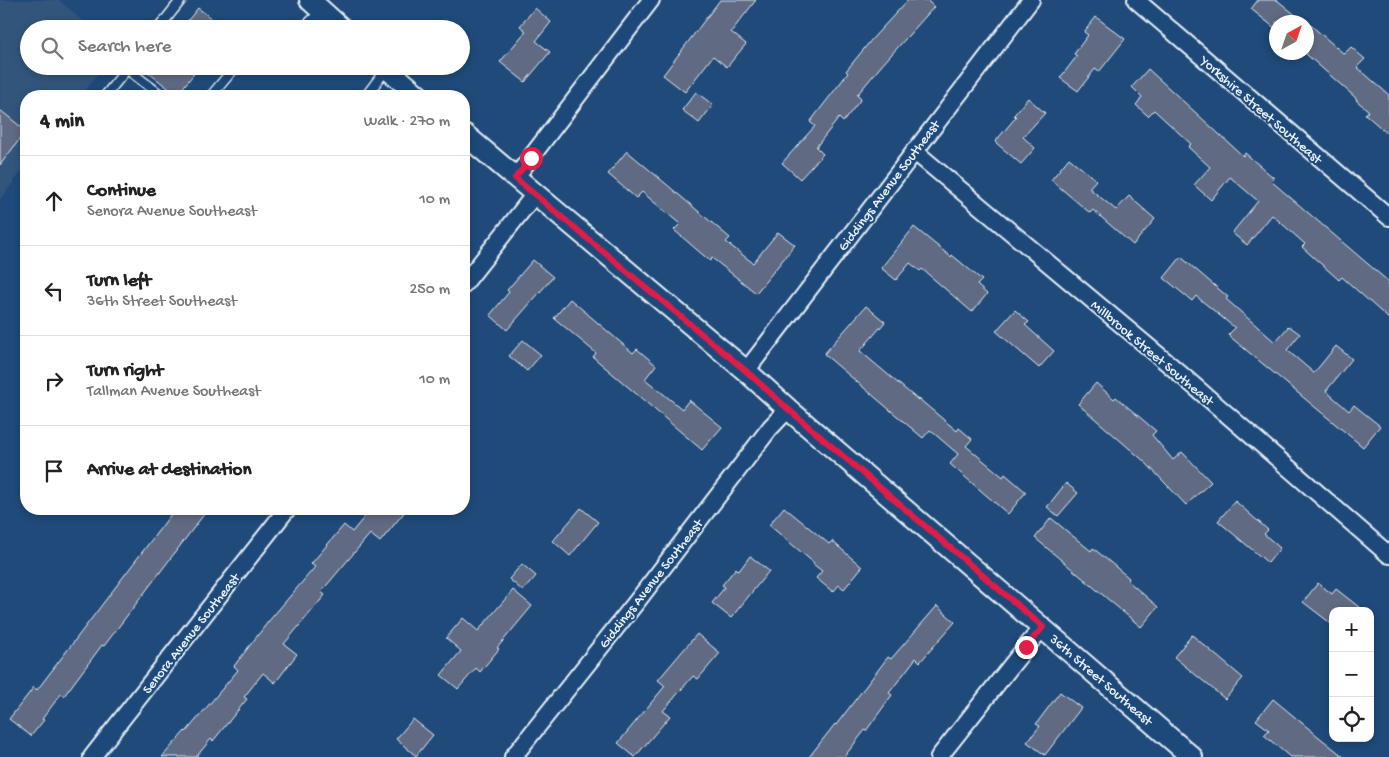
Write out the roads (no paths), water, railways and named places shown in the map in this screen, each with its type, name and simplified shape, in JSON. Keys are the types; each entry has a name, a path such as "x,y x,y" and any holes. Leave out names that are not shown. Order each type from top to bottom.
{"street":[{"path":"515,178 651,0"},
{"name":"Giddings Avenue Southeast","path":"746,371 1031,0"},
{"name":"Yorkshire Street Southeast","path":"1136,0 1389,217"},
{"path":"316,5 332,20"},
{"path":"395,75 412,90"},
{"name":"36th Street Southeast","path":"470,139 746,371 1192,757"},
{"name":"Millbrook Street Southeast","path":"914,151 1170,365 1389,556"},
{"path":"470,276 535,194"},
{"name":"Giddings Avenue Southeast","path":"513,757 638,600 770,428 788,409"},
{"name":"Senora Avenue Southeast","path":"92,757 282,515"},
{"path":"939,757 1043,627"}],"lane":[{"path":"165,20 182,0"},
{"path":"307,20 316,5"},
{"path":"110,90 122,75"},
{"path":"137,75 155,90"},
{"path":"216,90 228,75"},
{"path":"370,90 380,75"}]}
